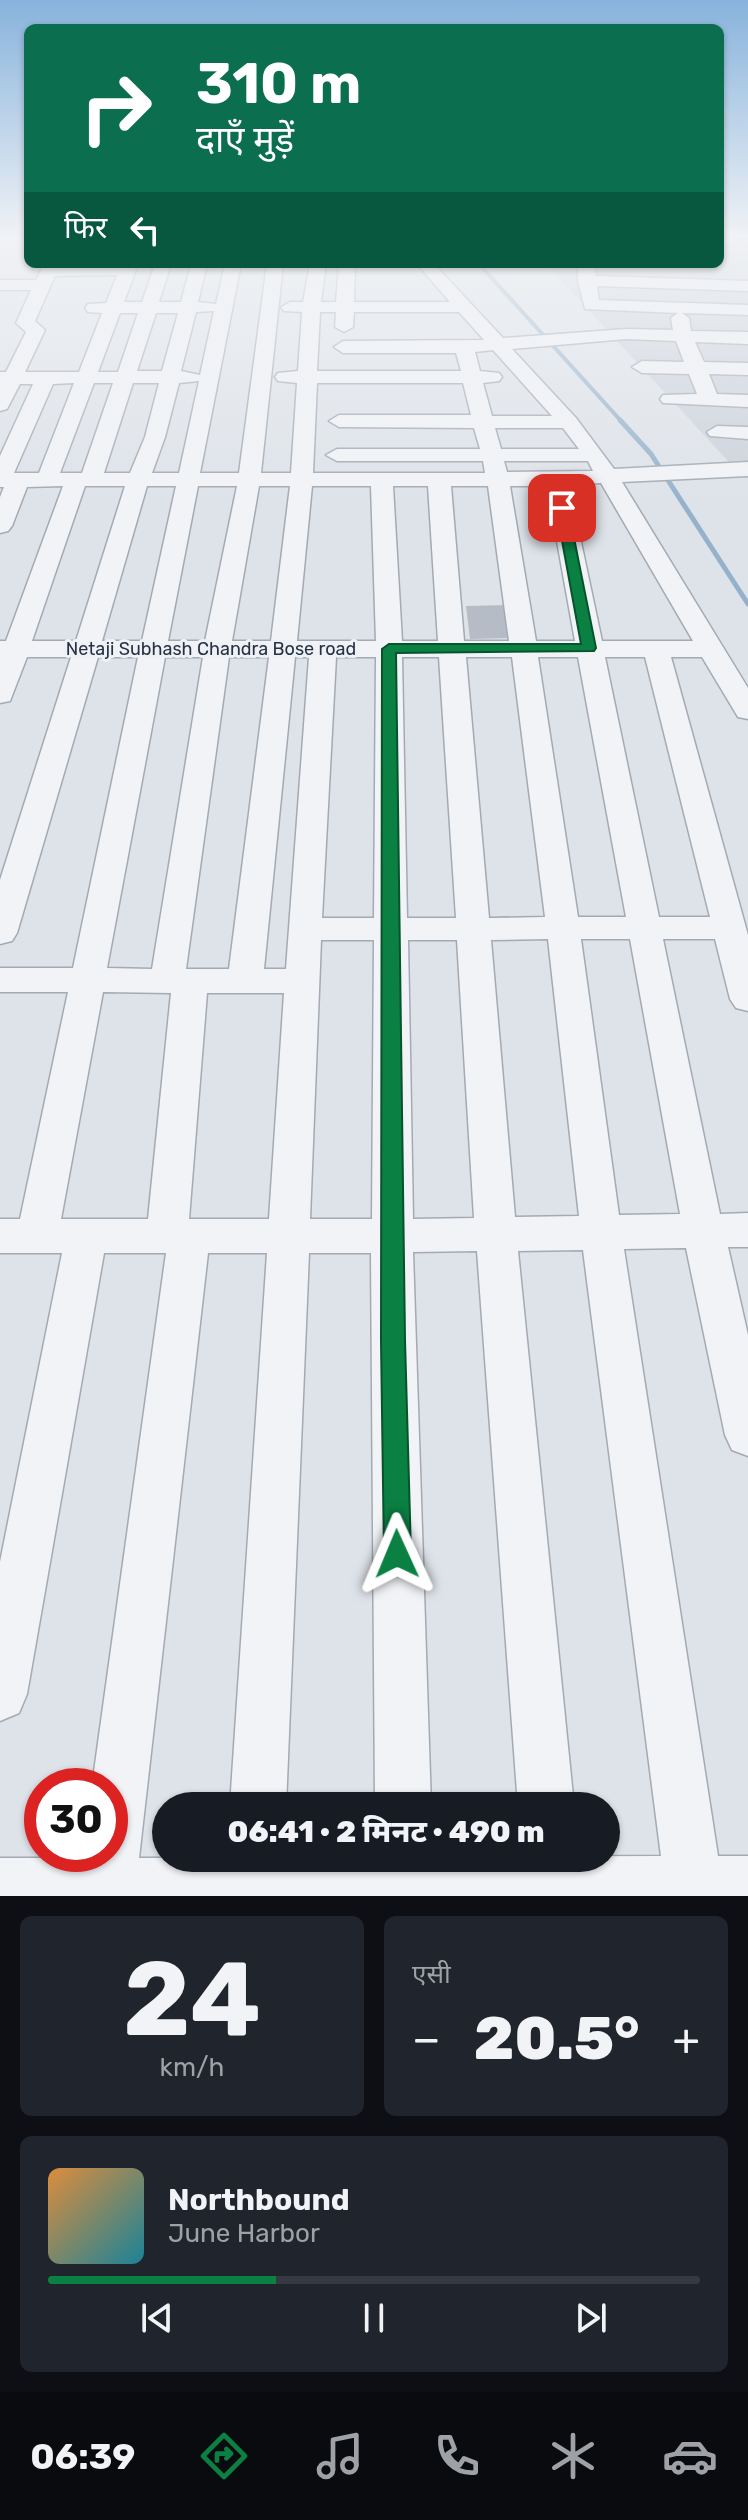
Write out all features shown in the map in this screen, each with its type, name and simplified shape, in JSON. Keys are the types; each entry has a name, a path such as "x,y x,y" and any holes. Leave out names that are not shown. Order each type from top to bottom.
{"street":[{"path":"0,405 7,378 36,330 29,325"},
{"path":"47,480 108,325"},
{"path":"0,695 8,649 83,480 144,325"},
{"path":"0,933 85,649 155,437 184,325"},
{"path":"236,325 210,377 87,980 19,1236 392,1236 748,1230"},
{"path":"106,1891 178,1236 179,981 217,649 249,480 247,325"},
{"path":"245,981 280,649 302,480 310,325"},
{"path":"336,480 344,325"},
{"path":"0,1887 106,1891 254,1880 552,1880 712,1889 601,1232 563,929 522,649 483,396 466,325"},
{"path":"684,325 698,368 748,401"},
{"path":"545,1792 496,1234 439,479 483,396 590,336 748,384"},
{"path":"670,399 698,368 748,338"},
{"path":"343,347 483,396 569,422"},
{"path":"748,354 698,368 644,367 748,369"},
{"path":"337,455 528,376"},
{"path":"339,421 483,396 528,376"},
{"path":"528,376 569,422 610,476 748,711"},
{"path":"46,377 0,480 439,479"},
{"path":"7,378 306,377 341,387 431,397"},
{"path":"341,387 483,396 595,455"},
{"path":"483,396 557,479 703,1230 748,1435"},
{"path":"717,432 748,433"},
{"path":"557,479 743,469"},
{"path":"382,479 389,649 392,1236 403,1792"},
{"path":"0,526 18,480"},
{"name":"Netaji Subhash Chandra Bose road","path":"8,649 711,649"},
{"path":"259,1792 323,649"},
{"path":"656,649 748,999"},
{"path":"305,929 728,928"},
{"path":"0,980 303,981"},
{"path":"0,1694 10,1595 86,1236"}],"shaded area":[{"path":"603,325 748,325 748,474 740,474"}],"building":[{"path":"509,605 514,638 470,639 466,606"}],"waterway":[{"path":"535,325 622,422"},
{"path":"620,420 651,454 748,604"}],"route":[{"path":"397,1554 389,649 589,648 562,508"}]}
